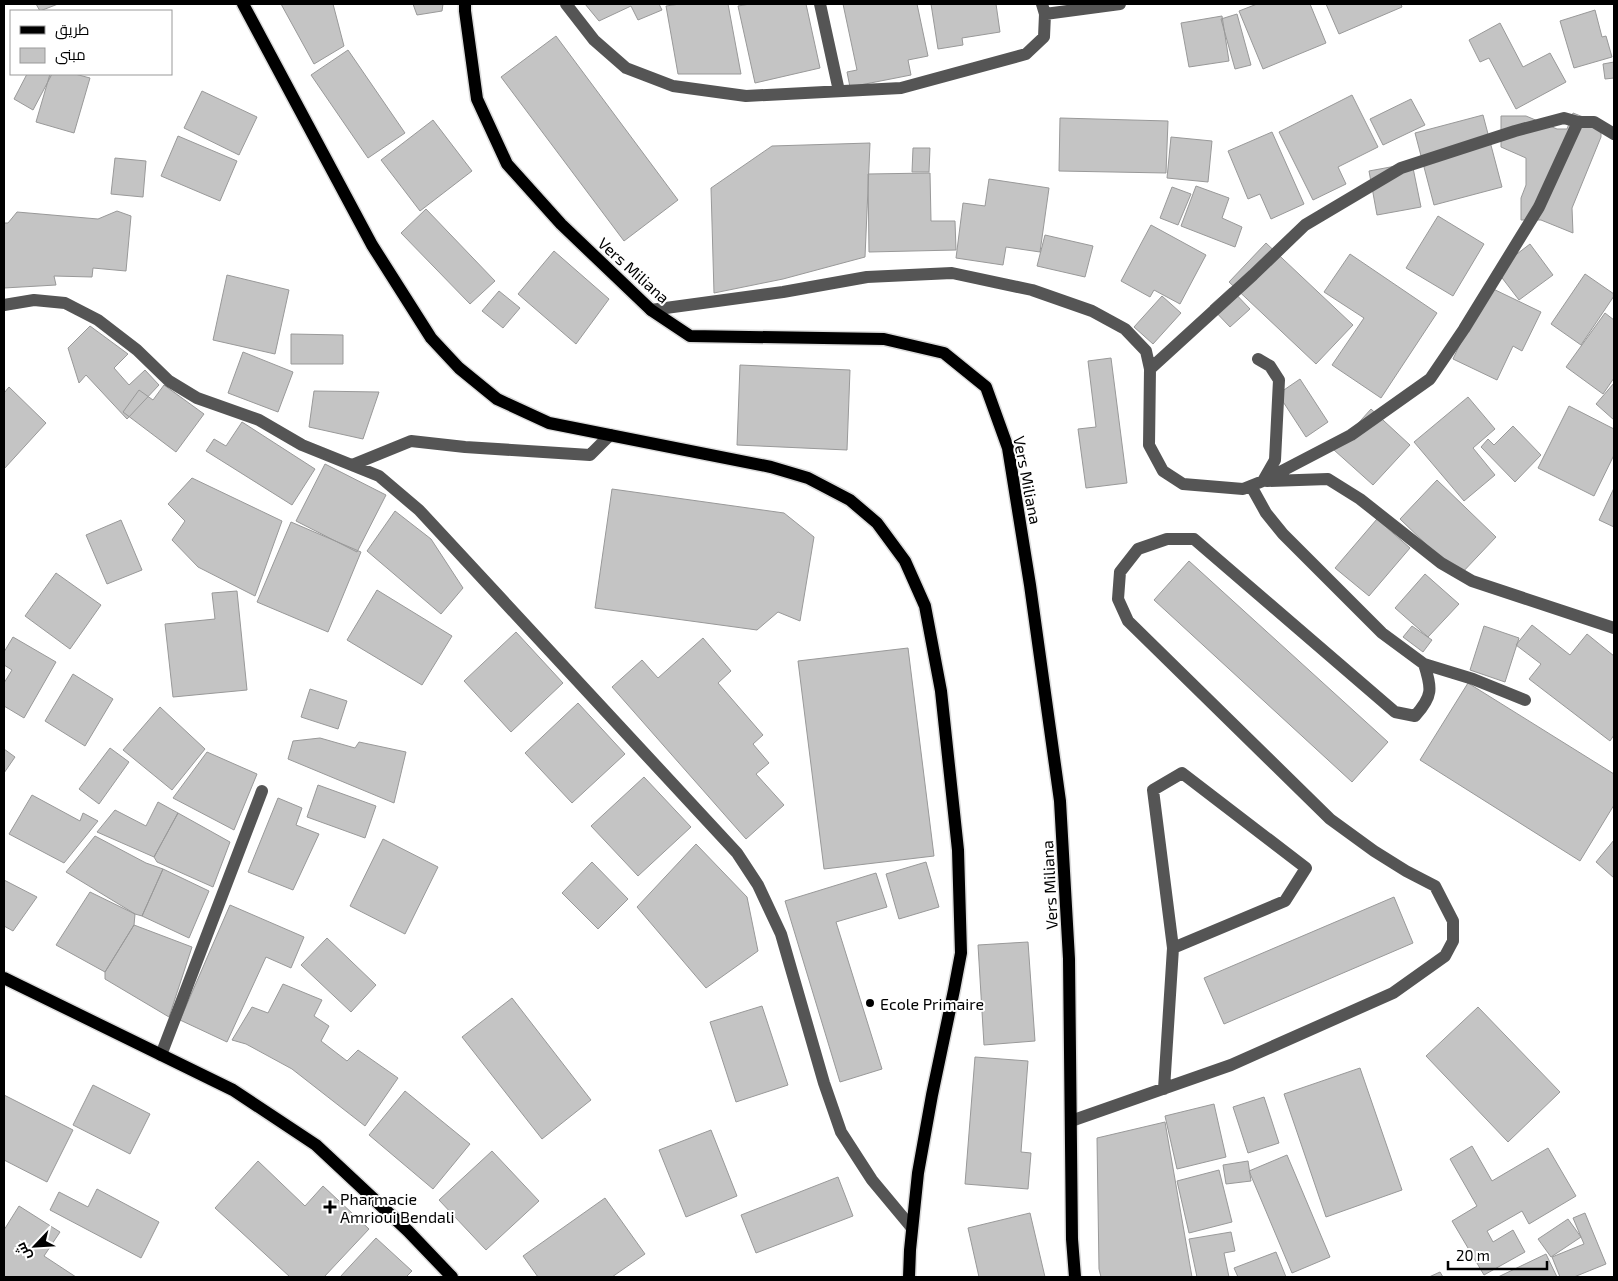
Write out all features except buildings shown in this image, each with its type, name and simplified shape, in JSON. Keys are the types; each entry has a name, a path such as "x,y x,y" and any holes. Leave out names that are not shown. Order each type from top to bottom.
{"main road":[{"path":"243,4 372,245 431,338 460,368 497,399 549,423 771,467 808,478 850,500 877,523 905,562 925,606 941,691 958,850 961,953 918,1173 909,1277"},
{"name":"Vers Miliana","path":"465,4 464,11 477,99 507,164 561,224 652,310 690,336 884,339 944,353 986,387 1008,448 1030,585 1060,801 1069,958 1072,1239 1075,1277"},
{"path":"4,978 233,1090 316,1145 408,1231 452,1277"}],"street":[{"path":"566,4 594,40 626,68 673,86 746,96 901,88 1026,54 1044,37 1043,9 1120,4"},
{"path":"820,4 839,91"},
{"path":"1150,369 1253,276 1305,225 1401,168 1524,128 1564,118 1578,122 1594,122 1614,134"},
{"path":"652,310 867,278 952,273 1032,290 1092,311 1125,329 1146,351 1150,369 1149,445 1163,471 1182,484 1243,489 1264,481 1351,436 1430,379 1464,329 1539,207 1578,122"},
{"path":"4,305 34,300 65,303 98,320 137,350 169,381 197,398 259,420 302,445 379,476 419,510 737,853 758,884 781,934 824,1083 842,1132 872,1180 912,1228"},
{"path":"1258,359 1270,366 1279,380 1275,460 1264,481"},
{"path":"352,465 412,441 465,447 590,456 610,435"},
{"path":"1264,481 1328,480 1360,498 1441,563 1472,581 1614,628"},
{"path":"1251,486 1266,513 1283,534 1382,633 1424,664 1473,679 1524,700"},
{"path":"1071,1122 1232,1065 1393,992 1445,956 1453,941 1453,921 1435,886 1374,851 1330,819 1128,621 1118,599 1120,572 1138,549 1167,539 1194,539 1395,712 1415,716 1425,705 1431,686 1424,664"},
{"path":"1164,1089 1173,948 1153,790 1182,773 1306,868 1284,902 1173,948"},
{"path":"161,1055 262,791"}],"place":[{"name":"Ecole Primaire","path":"870,1003"},
{"name":"Pharmacie Amrioui Bendali","path":"330,1207"}]}
